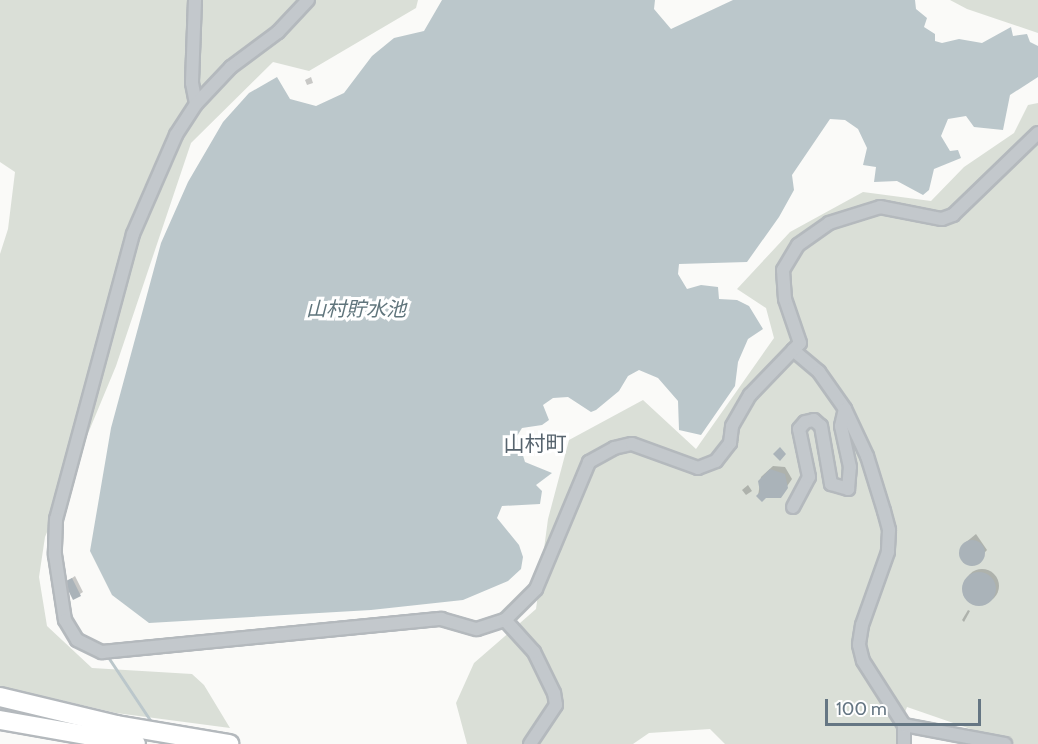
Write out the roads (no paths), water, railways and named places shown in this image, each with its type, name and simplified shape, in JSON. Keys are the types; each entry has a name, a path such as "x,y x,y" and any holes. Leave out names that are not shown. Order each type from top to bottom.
{"highway":[{"path":"0,697 116,733 136,744"},
{"path":"0,720 229,744"}],"street":[{"path":"195,0 192,83 196,104"},
{"path":"308,0 278,32 231,67 196,104 176,135 122,261 56,519 60,601 71,630 78,640 102,652 441,618 477,629 505,620 536,590 589,462 615,448 632,444 698,468 716,462 730,443 732,426 750,395 800,343 784,298 783,270 798,245 829,223 880,207 942,219 953,215 1038,133"},
{"path":"792,350 819,372 845,409 867,456 889,530 885,563 862,626 860,645 863,661 904,724 904,744"},
{"path":"792,507 808,477 799,429 805,422 814,420 821,426 831,484 848,489 850,467 842,426 845,409"},
{"path":"505,620 534,652 554,693 556,705 530,744"},
{"path":"904,724 1005,744"}],"water":[{"name":"山村貯水池","path":"442,0 655,0 654,9 671,29 733,0 915,0 916,9 927,18 924,27 935,34 935,41 942,43 959,39 982,43 1011,27 1013,36 1027,34 1030,42 1038,46 1038,77 1010,95 1003,130 974,127 966,116 948,119 941,136 950,151 958,150 961,158 934,169 929,190 923,195 897,181 874,182 876,167 863,165 867,148 858,129 845,120 830,119 792,175 794,190 779,217 747,262 679,264 678,274 687,289 701,285 718,287 719,299 737,300 749,306 763,329 748,339 738,362 735,386 701,435 679,430 678,401 658,378 639,370 628,376 619,391 596,410 591,412 568,397 553,398 543,405 549,420 542,425 522,428 517,436 525,462 552,473 536,485 542,491 540,504 502,506 497,518 519,545 523,557 521,569 508,581 463,600 371,610 149,623 112,595 90,551 111,428 161,243 188,182 223,122 249,93 277,77 290,99 316,106 344,93 372,56 394,38 424,31"}],"waterway":[{"path":"108,657 152,723"}],"district":[{"name":"山村町","path":"535,444"}]}
